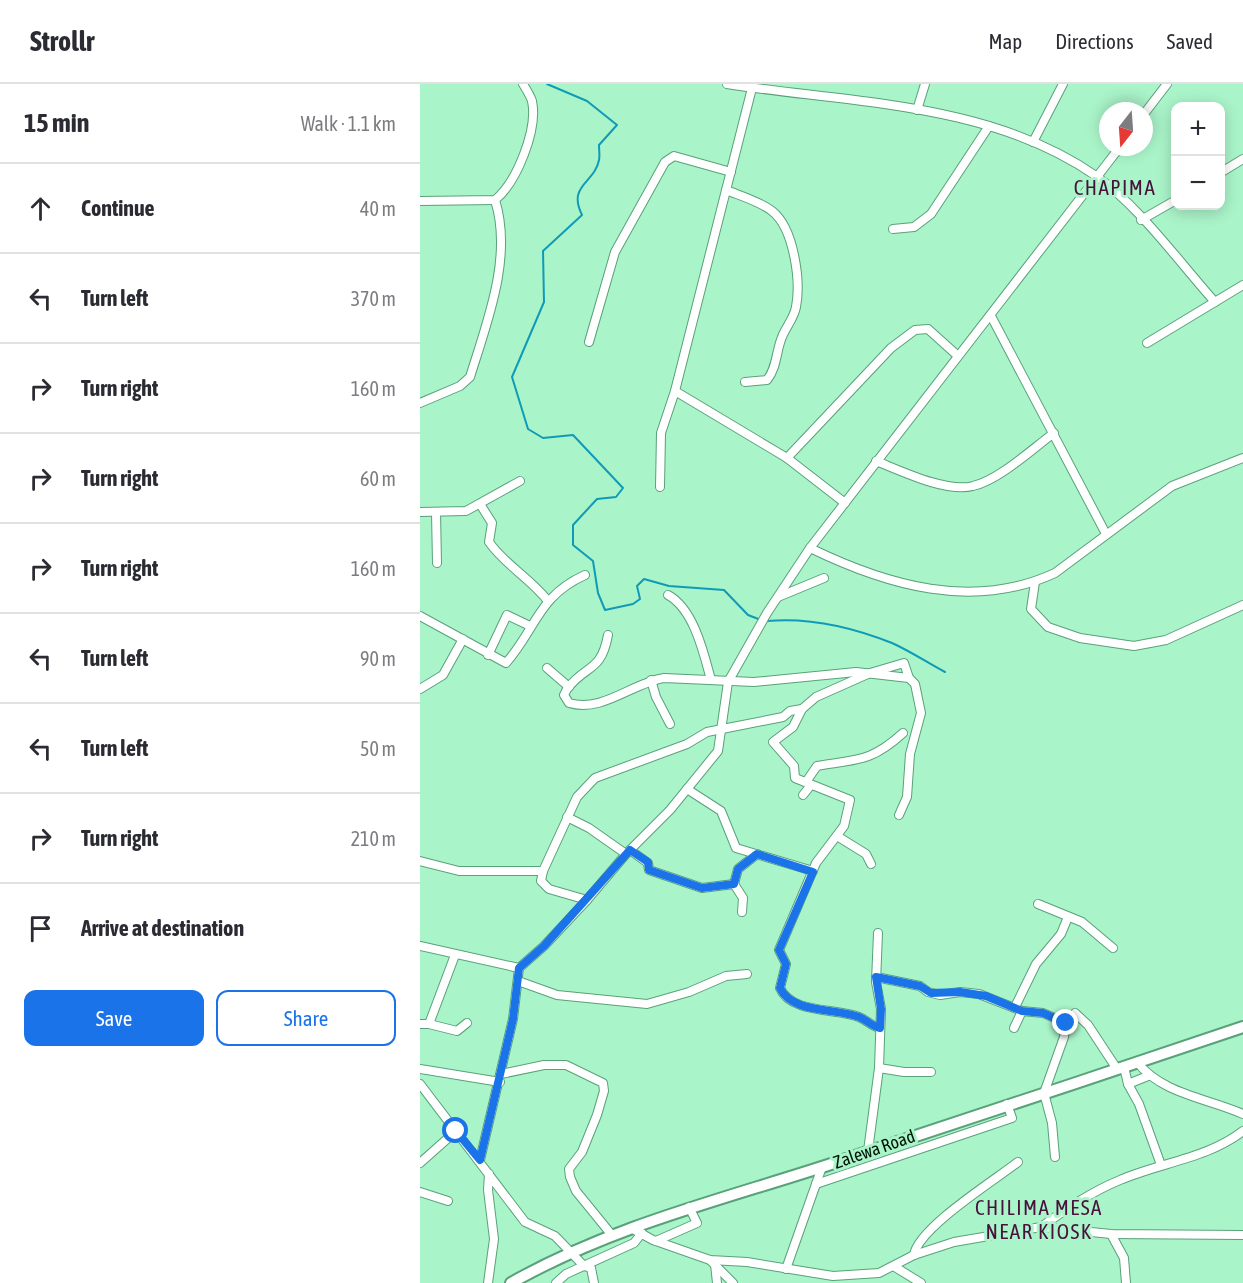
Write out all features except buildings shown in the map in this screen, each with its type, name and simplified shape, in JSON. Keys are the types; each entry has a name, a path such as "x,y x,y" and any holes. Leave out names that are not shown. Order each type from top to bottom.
{"highway":[{"name":"Zalewa Road","path":"511,1283 569,1252 631,1227 822,1167 1243,1027"}],"street":[{"path":"420,201 495,200 503,193 518,168 530,132 531,100 523,84"},
{"path":"727,84 917,110 989,126 1033,142 1095,176 1142,220 1215,302"},
{"path":"917,110 925,84"},
{"path":"1033,142 1062,84"},
{"path":"1153,102 1167,84"},
{"path":"660,487 661,433 675,391 752,88"},
{"path":"893,229 914,227 931,214 989,126"},
{"path":"589,342 615,252 665,162 674,156 731,172"},
{"path":"480,1160 500,1078 519,968 544,946 587,900 687,789 718,751 728,682 777,598 810,548 1112,156"},
{"path":"1225,170 1243,159"},
{"path":"726,190 774,212 788,231 792,245 797,296 795,311 782,337 772,374 767,380 745,382"},
{"path":"420,403 460,386 470,377 496,284 501,246 501,217 495,200"},
{"path":"1142,220 1171,203"},
{"path":"1147,343 1243,285"},
{"path":"991,316 1106,534"},
{"path":"788,458 891,348 915,330 928,329 958,356"},
{"path":"675,391 788,458 845,503"},
{"path":"876,461 948,486 973,486 996,475 1054,433"},
{"path":"810,548 882,579 934,591 992,590 1035,582 1055,573 1172,486 1243,458"},
{"path":"420,512 466,511 520,481"},
{"path":"480,504 492,523 489,542 501,559 513,565 528,578 548,602"},
{"path":"436,512 436,562"},
{"path":"420,616 506,663 548,602 566,584 585,575"},
{"path":"777,598 824,578"},
{"path":"1035,582 1031,609 1043,625 1080,638 1123,645 1156,644 1243,605"},
{"path":"668,595 678,602 702,641 711,680"},
{"path":"488,655 507,615 530,626"},
{"path":"608,635 598,664 569,687 564,695 565,700 586,706 651,680 677,678 728,682 870,673 909,678"},
{"path":"420,689 443,675 463,639"},
{"path":"880,1028 861,1017 797,1003 785,997 780,988 786,964 779,950 781,942 790,927 796,907 819,858 844,826 849,798 795,778 794,766 773,742 797,723 802,709 816,697 870,673 904,663 909,678 915,684 921,713 910,754 907,797 899,815"},
{"path":"547,669 569,687"},
{"path":"651,680 656,697 670,724"},
{"path":"587,900 549,889 541,881 543,871 577,797 595,778 687,744 700,735 783,717 790,711 802,709"},
{"path":"803,795 818,766 867,758 882,752 903,733"},
{"path":"687,789 714,805 724,815 733,845 813,872"},
{"path":"567,817 648,862 649,870 687,885 702,888 734,884"},
{"path":"837,836 866,854 871,864"},
{"path":"742,912 743,898 734,884 738,869 757,854"},
{"path":"420,861 459,871 543,871"},
{"path":"1038,904 1092,927 1113,948"},
{"path":"1014,1028 1018,1009 1036,964 1061,934 1068,917"},
{"path":"868,1150 879,1068 881,1009 876,977 878,933"},
{"path":"420,946 519,968"},
{"path":"455,955 424,1024 457,1031 467,1023"},
{"path":"518,981 557,994 647,1004 689,992 726,976 747,974"},
{"path":"876,977 920,986 931,993 979,994 1018,1009 1043,1013 1066,1023"},
{"path":"1055,1157 1052,1123 1044,1093 1064,1037 1066,1023 1075,1013 1088,1025 1121,1068 1142,1112 1161,1166"},
{"path":"1137,1062 1148,1076 1168,1087 1243,1114"},
{"path":"421,1069 500,1078 543,1065 566,1065 603,1083 604,1092 594,1125 582,1152 569,1169 576,1191 611,1234"},
{"path":"421,1069 436,1068"},
{"path":"879,1068 904,1072 931,1072"},
{"path":"1128,1084 1148,1076"},
{"path":"420,1084 525,1222 555,1236 584,1266 591,1268 594,1283"},
{"path":"816,1184 1012,1118 1007,1104"},
{"path":"420,1162 456,1131"},
{"path":"1041,1227 1079,1200 1120,1180 1221,1145 1243,1131"},
{"path":"914,1255 919,1242 942,1219 1018,1162"},
{"path":"786,1269 822,1167"},
{"path":"488,1283 494,1239 488,1190 489,1173"},
{"path":"420,1192 448,1201"},
{"path":"656,1241 697,1223 689,1207"},
{"path":"631,1227 656,1241 713,1262 733,1283"},
{"path":"713,1262 730,1260 825,1275 859,1276 879,1273 895,1267 914,1255 954,1242 1041,1227 1111,1234 1243,1235"},
{"path":"554,1283 566,1274 634,1243 642,1233"},
{"path":"1111,1234 1124,1258 1126,1283"},
{"path":"713,1262 717,1283"},
{"path":"895,1267 921,1283"}],"waterway":[{"path":"547,84 587,101 617,125 599,145 597,168 580,190 578,205 582,215 543,251 544,302 512,377 528,429 543,438 573,435 623,488 616,497 597,499 573,525 573,545 593,561 598,593 605,610 633,604 640,599 637,586 644,579 669,586 724,590 748,615 761,620"},
{"path":"767,621 799,620 831,624 862,632 899,646 945,672"}],"district":[{"name":"CHAPIMA","path":"1115,187"},
{"name":"CHILIMA MESA NEAR KIOSK","path":"1039,1219"}],"route":[{"path":"456,1131 480,1160 513,1019 519,968 544,946 630,850 648,862 649,870 687,885 702,888 734,884 738,869 757,854 813,872 779,950 786,964 780,988 785,997 797,1003 861,1017 871,1025 880,1028 881,1009 876,977 920,986 925,991 940,995 960,992 986,996 1016,1009 1043,1013 1066,1023"}]}
